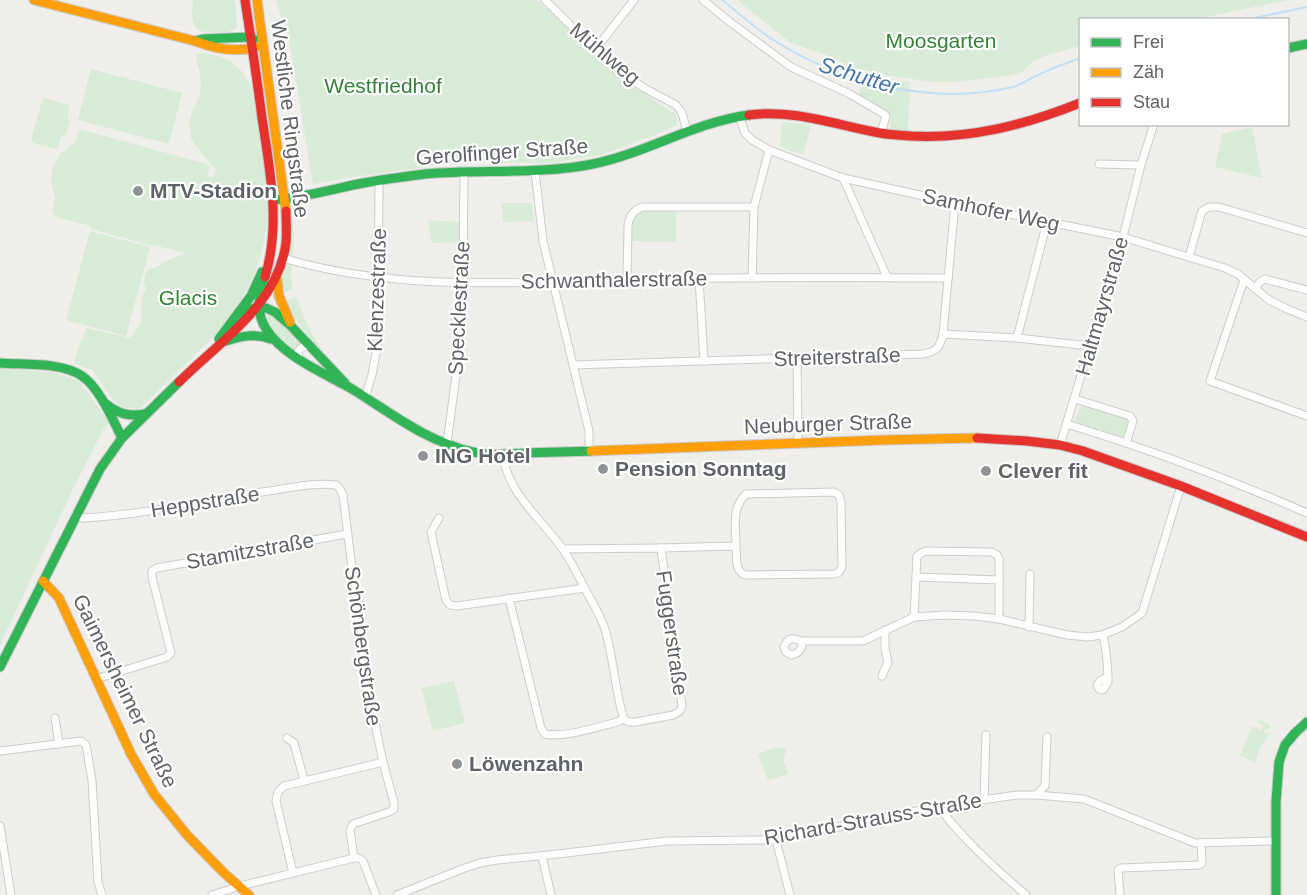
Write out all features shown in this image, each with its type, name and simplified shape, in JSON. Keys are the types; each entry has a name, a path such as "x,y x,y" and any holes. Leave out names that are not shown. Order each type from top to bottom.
{"main road":[{"path":"34,0 220,49 252,49 263,43"},
{"name":"Westliche Ringstraße","path":"245,0 273,200 271,251 258,307"},
{"name":"Westliche Ringstraße","path":"0,667 100,469 122,438 145,414 258,307 277,276 283,258 287,230 285,199 256,0"},
{"path":"195,41 250,37 263,43"},
{"path":"1289,48 1307,44"},
{"name":"Gerolfinger Straße","path":"273,200 428,174 464,171 535,171 586,166 649,148 687,131 739,116 762,113 801,114 881,133 966,136 1020,125 1079,104"},
{"name":"Westliche Ringstraße","path":"206,356 250,296 271,251"},
{"name":"Neuburger Straße","path":"277,276 278,293 293,327"},
{"path":"238,314 258,307 263,326 273,340"},
{"name":"Neuburger Straße","path":"258,307 269,309 293,327 351,389"},
{"name":"Neuburger Straße","path":"221,343 246,334 256,334 273,340 331,379 415,428 447,444 481,455 798,442 969,438 1027,441 1060,445 1083,451 1181,486 1307,537"},
{"path":"0,363 52,367 69,370 82,376 102,401 122,438"},
{"path":"102,401 119,414 127,416 145,414"},
{"name":"Gaimersheimer Straße","path":"43,581 59,597 131,754 154,794 188,835 223,872 249,895"},
{"path":"1275,895 1279,762 1286,745 1307,722"}],"street":[{"name":"Mühlweg","path":"545,0 615,69 676,105 682,113 687,131"},
{"path":"595,50 634,0"},
{"path":"703,0 791,67 848,93 884,114 881,133"},
{"name":"Samhofer Weg","path":"739,116 745,133 752,140 769,150 843,178 1123,237 1225,268 1238,274 1269,300 1307,317"},
{"name":"Haltmayrstraße","path":"1060,445 1123,237 1153,126"},
{"path":"752,278 754,207 769,150"},
{"path":"1099,164 1141,165"},
{"name":"Specklestraße","path":"447,444 459,353 463,283 464,171"},
{"path":"535,171 543,241 589,432 589,450"},
{"path":"843,178 887,277"},
{"name":"Klenzestraße","path":"365,398 378,343 379,181"},
{"path":"955,203 943,334 1017,338 1090,346"},
{"path":"627,280 628,225 634,210 642,207 754,207"},
{"path":"1189,257 1202,211 1209,207 1219,207 1307,233"},
{"path":"1017,338 1047,222"},
{"name":"Schwanthalerstraße","path":"283,258 342,272 463,283 752,278 948,278"},
{"path":"699,279 704,362"},
{"path":"1255,288 1265,279 1307,290"},
{"path":"1244,280 1210,381 1307,416"},
{"name":"Streiterstraße","path":"573,365 922,354 938,348 943,334"},
{"path":"299,357 300,348 310,346"},
{"path":"797,358 798,442"},
{"path":"1075,399 1130,416 1133,421 1126,443"},
{"path":"1067,424 1255,490 1307,513"},
{"path":"503,455 513,487 563,549 598,612 606,632 624,719"},
{"name":"Heppstraße","path":"75,515 83,518 102,517 282,489 319,484 336,485"},
{"name":"Schönbergstraße","path":"336,485 343,495 366,681 382,762 394,803 394,809 389,812 353,824 350,830 354,858"},
{"path":"801,641 863,641 915,617 944,615 974,616 1067,635 1088,637 1102,635 1122,627 1142,613 1181,486"},
{"path":"834,492 842,502 842,567 838,573 745,575 737,568 736,546 735,510 739,501 746,494 834,492"},
{"path":"439,518 431,532 446,600 450,605 457,606 585,588"},
{"name":"Stamitzstraße","path":"96,679 167,657 171,653 152,571 347,534"},
{"path":"661,548 736,546"},
{"name":"Fuggerstraße","path":"509,598 538,717 545,734 552,736 563,734 624,719 636,722 673,715 680,711 682,706 661,548 563,549"},
{"path":"915,617 917,556 926,551 992,552 999,559 999,620"},
{"path":"1029,627 1030,574"},
{"path":"916,578 999,580"},
{"path":"882,676 888,662 885,630"},
{"path":"1102,635 1106,643 1108,677"},
{"path":"55,718 59,744"},
{"path":"984,799 986,735"},
{"path":"1036,795 1045,786 1047,737"},
{"path":"287,738 294,743 304,780"},
{"path":"0,751 83,742 86,745 92,780 98,882 102,895"},
{"path":"293,873 276,801 278,792 284,786 304,780 382,762"},
{"name":"Richard-Strauss-Straße","path":"397,895 480,863 497,860 668,840 776,840 939,806 984,799 1036,795 1084,800 1185,840 1201,843 1276,841"},
{"path":"939,806 945,817 970,843 1026,895"},
{"path":"0,826 1,844 11,895"},
{"path":"776,840 790,895"},
{"path":"1120,895 1118,870 1120,868 1199,865 1202,863 1201,843"},
{"path":"542,856 551,895"},
{"path":"212,895 354,858 360,858 363,861 376,895"}],"green space":[{"path":"193,0 235,0 237,28 222,33 197,30 192,12"},
{"name":"Westfriedhof","path":"276,0 537,0 602,63 676,114 677,125 601,155 549,163 447,162 313,184 290,45"},
{"name":"Moosgarten","path":"737,0 1288,0 1202,18 1079,18 1079,46 1047,55 1032,62 1022,72 955,82 933,82 884,75 855,68 832,57 791,43"},
{"name":"Glacis","path":"204,53 232,62 250,84 267,180 268,210 264,239 256,268 242,298 222,327 145,404 139,409 125,408 115,402 92,370 74,363 80,341 82,341 86,328 130,338 141,322 146,272 185,253 91,229 91,226 56,217 52,212 55,199 51,182 53,167 60,154 75,142 79,129 210,165 207,177 213,177 216,170 195,145 190,136 189,127 201,89 196,54"},
{"path":"258,59 272,139 275,144 281,193 279,193 274,154 270,147"},
{"path":"91,69 182,93 169,144 78,120"},
{"path":"861,74 910,82 908,131 891,130 890,116 881,108 860,97"},
{"path":"43,98 70,105 67,116 70,121 66,135 61,137 58,149 39,145 31,140"},
{"path":"782,122 811,125 803,155 780,147"},
{"path":"1252,127 1262,178 1215,167 1222,134"},
{"path":"502,203 532,203 534,221 503,222"},
{"path":"642,210 676,212 676,242 631,241 631,226 636,213"},
{"path":"292,212 294,234 293,255 289,253"},
{"path":"428,220 460,222 460,242 432,243"},
{"path":"90,231 150,247 126,336 66,320"},
{"path":"286,263 292,264 293,289 282,293 281,280"},
{"path":"296,296 308,327 323,352 303,330 284,302"},
{"path":"271,313 300,343 293,351 281,343 265,321"},
{"path":"0,368 55,373 79,381 109,422 73,489 0,645"},
{"path":"1085,405 1126,417 1130,423 1126,436 1123,438 1076,422 1080,408"},
{"path":"454,681 465,723 433,731 421,688"},
{"path":"1259,719 1270,725 1270,728 1263,731 1263,725 1258,722"},
{"path":"1252,726 1270,734 1260,748 1255,763 1240,755"},
{"path":"774,748 787,748 783,759 788,774 768,780 758,754"}],"waterway":[{"name":"Schutter","path":"722,0 766,35 799,55 857,79 888,87 951,94 983,92 1016,86 1079,58"},
{"name":"Schutter","path":"1254,18 1307,7"}],"traffic: fast":[{"path":"195,41 250,37 254,39"},
{"path":"1289,48 1307,44"},
{"path":"273,200 425,174 551,170 593,164 633,153 709,124 749,115"},
{"path":"219,339 251,296 262,272"},
{"path":"265,277 260,297 260,316 266,329 283,348 305,364 352,389 425,434 456,447 486,454 591,451"},
{"path":"238,314 257,307 275,312 345,383"},
{"path":"226,341 248,336 271,339"},
{"path":"0,363 53,366 82,376 100,396 122,438"},
{"path":"0,667 100,469 122,438 179,382"},
{"path":"106,404 124,414 145,414"},
{"path":"1276,895 1276,802 1279,762 1285,745 1307,722"}],"traffic: slow":[{"path":"34,0 218,48 240,50 256,47"},
{"path":"257,0 286,211"},
{"path":"277,279 279,296 290,322"},
{"path":"591,451 977,438"},
{"path":"43,581 59,598 131,754 154,794 187,835 249,895"}],"traffic: jam":[{"path":"245,0 272,198 272,238 265,277"},
{"path":"749,115 782,114 884,134 933,136 997,129 1039,118 1079,103"},
{"path":"179,382 245,320 272,285 281,265 286,243 286,211"},
{"path":"977,438 1060,445 1083,451 1181,486 1307,537"}],"place":[{"name":"MTV-Stadion","path":"138,191"},
{"name":"ING Hotel","path":"423,456"},
{"name":"Pension Sonntag","path":"603,469"},
{"name":"Clever fit","path":"986,471"},
{"name":"Löwenzahn","path":"457,764"}]}
